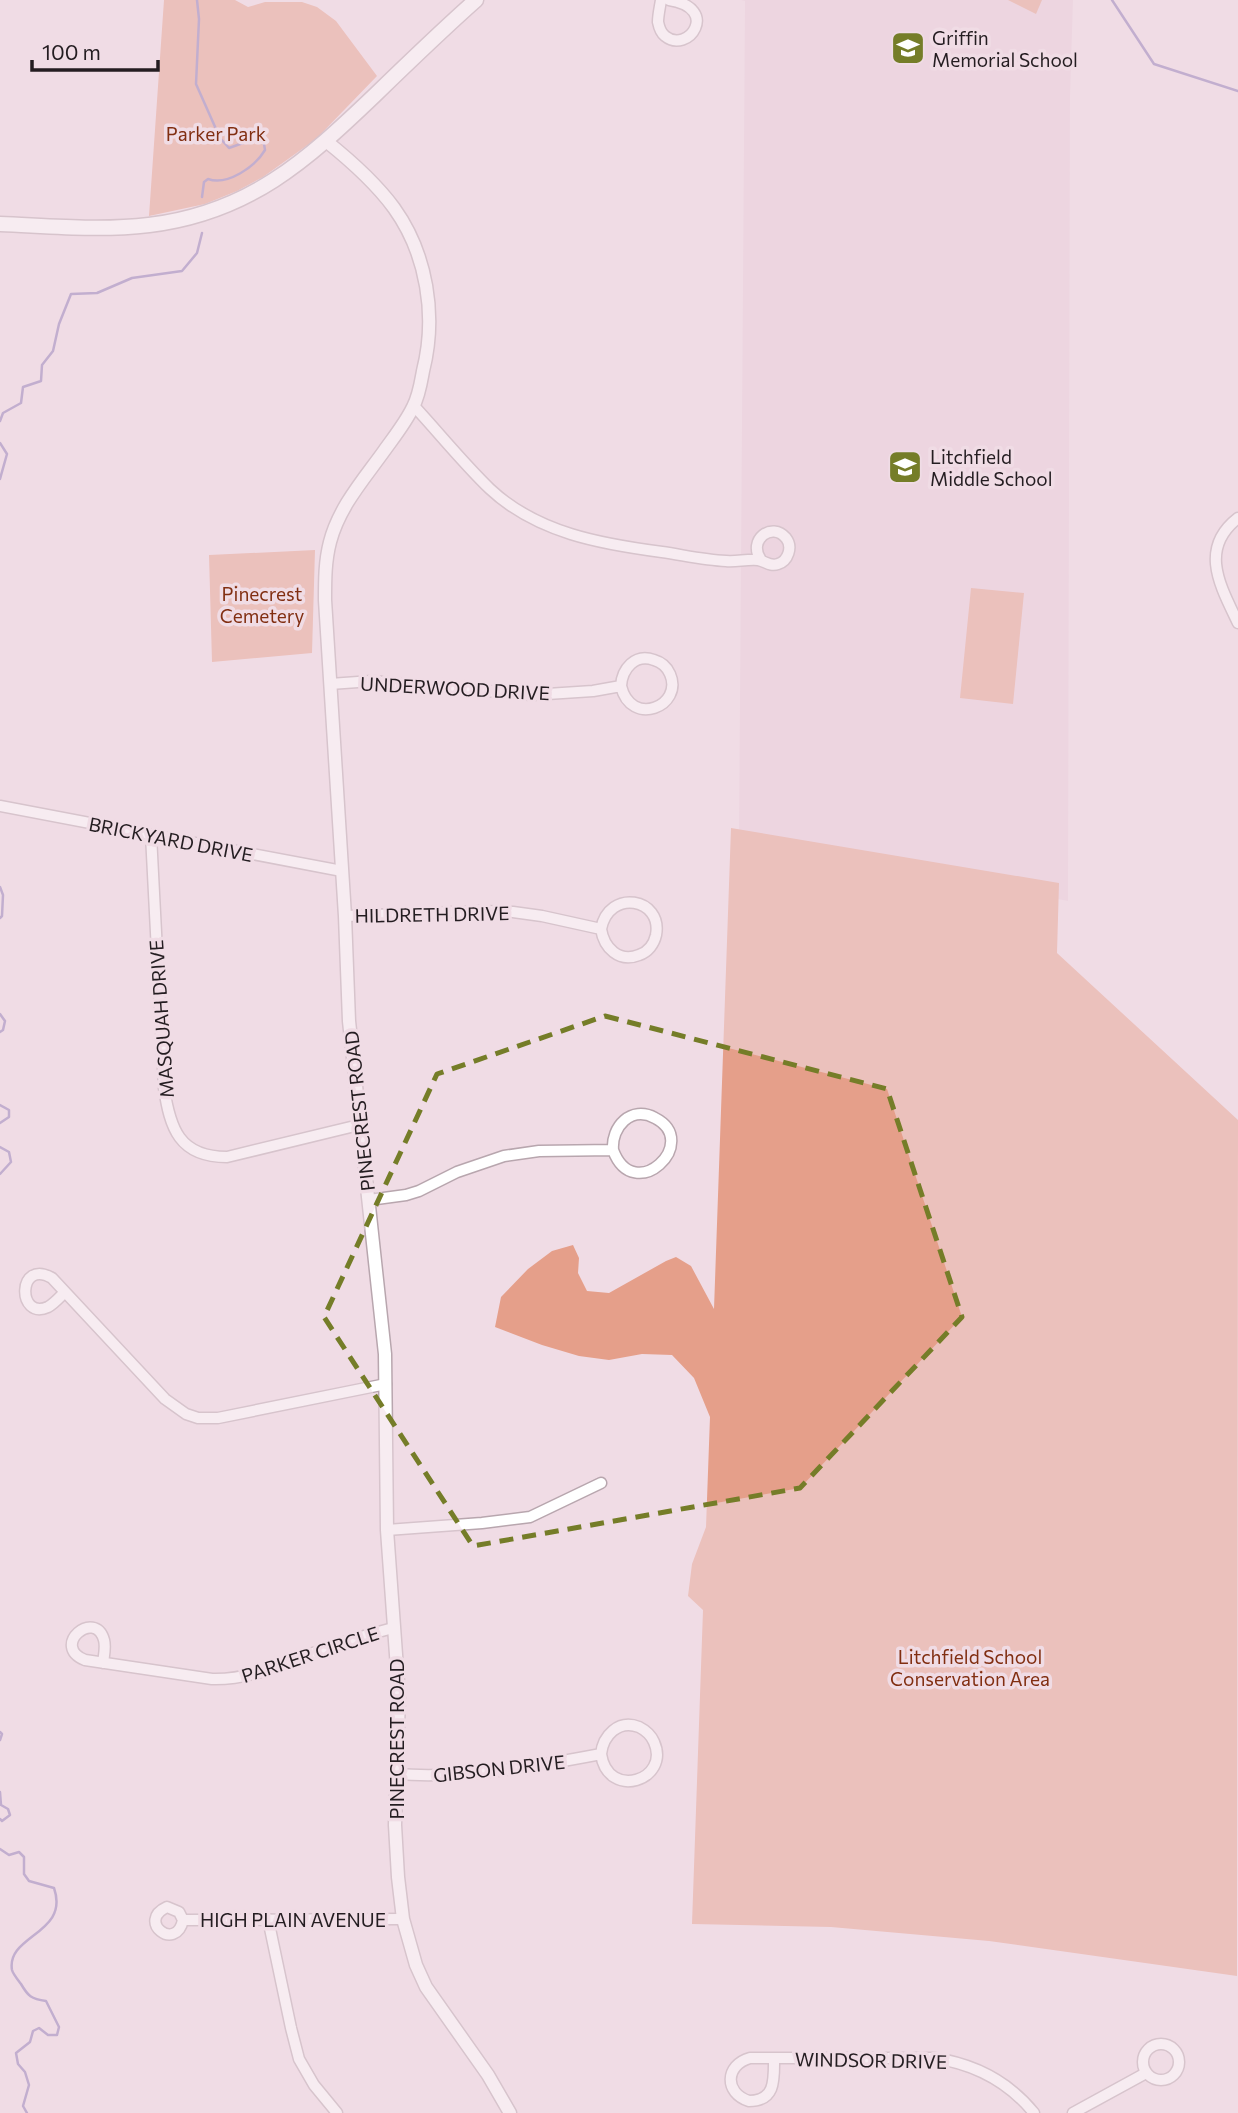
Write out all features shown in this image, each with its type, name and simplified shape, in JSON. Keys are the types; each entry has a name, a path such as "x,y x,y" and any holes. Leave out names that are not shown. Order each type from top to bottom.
{"main road":[{"path":"0,223 120,228 180,220 218,209 254,193 288,172 326,141 476,0"}],"street":[{"path":"662,0 658,18 660,30 670,39 682,40 693,34 696,15 689,5 669,0"},
{"name":"PINECREST ROAD","path":"326,141 377,186 395,209 417,254 427,288 430,332 427,356 414,406 339,518 330,541 325,600 349,1021 385,1354 387,1530 399,1696 395,1825 398,1877 403,1919 416,1965 426,1987 488,2075 510,2113"},
{"path":"414,406 491,489 511,505 553,528 575,537 618,546 726,561 761,560"},
{"path":"1238,518 1220,541 1215,564 1217,576 1238,623"},
{"path":"648,658 664,665 672,680 669,697 657,708 649,710 633,706 623,694 621,686 625,669 631,663 648,658"},
{"name":"UNDERWOOD DRIVE","path":"330,684 382,681 532,695 593,691 621,686"},
{"name":"BRICKYARD DRIVE","path":"0,806 342,871"},
{"name":"MASQUAH DRIVE","path":"150,835 164,1088 171,1125 178,1135 197,1151 227,1157 359,1125"},
{"path":"631,902 640,904 653,915 657,933 649,949 641,955 623,957 607,947 601,929 603,920 614,906 631,902"},
{"name":"HILDRETH DRIVE","path":"345,916 513,912 601,929"},
{"path":"636,1114 659,1120 670,1139 669,1154 665,1160 660,1166 647,1172 626,1168 613,1150 617,1127 622,1121 636,1114"},
{"path":"369,1200 407,1195 457,1172 504,1156 539,1151 613,1150"},
{"path":"65,1292 165,1399 186,1414 198,1418 230,1417 386,1384"},
{"path":"387,1530 530,1517 601,1483"},
{"name":"PARKER CIRCLE","path":"103,1663 212,1679 232,1679 393,1628"},
{"path":"624,1726 640,1728 647,1732 657,1753 649,1773 632,1782 613,1777 604,1767 601,1754 605,1739 616,1728 624,1726"},
{"name":"GIBSON DRIVE","path":"396,1774 428,1776 504,1770 601,1754"},
{"path":"268,1919 299,2059 314,2085 337,2113"},
{"name":"HIGH PLAIN AVENUE","path":"183,1920 403,1919"},
{"name":"WINDSOR DRIVE","path":"774,2058 774,2079 769,2093 763,2098 749,2101 736,2094 732,2088 731,2075 738,2063 750,2058 774,2058 934,2058 974,2067 992,2076 1010,2088 1034,2113"},
{"path":"1073,2113 1146,2073"}],"highlighted area":[{"path":"605,1016 887,1089 962,1317 800,1488 473,1546 324,1317 437,1074"}],"shaded area":[{"name":"Litchfield Middle School","path":"741,0 1073,0 1070,97 1068,901 739,837 745,1"}],"green space":[{"name":"Parker Park","path":"164,0 235,0 248,7 265,2 302,2 317,7 336,21 377,76 316,139 263,177 205,204 149,216"},
{"path":"1008,0 1042,0 1036,14"},
{"name":"Pinecrest Cemetery","path":"315,550 312,653 212,662 209,555"},
{"path":"971,588 1024,593 1013,704 960,698"},
{"name":"Litchfield School Conservation Area","path":"731,828 1059,883 1057,953 1238,1120 1237,1976 989,1941 831,1927 692,1924 703,1610 688,1596 692,1564 706,1527 710,1417 694,1378 672,1355 642,1354 609,1360 579,1356 495,1327 501,1297 528,1269 552,1251 573,1245 579,1258 578,1273 587,1291 609,1293 676,1257 691,1266 714,1309"}],"waterway":[{"path":"197,0 199,19 196,84 220,138 229,148 257,138 264,144 265,150 255,163 240,174 224,180 208,179 204,182 202,197"},
{"path":"1112,0 1154,64 1238,91"},
{"path":"0,421 3,413 21,403 23,387 41,381 42,365 53,351 59,324 71,294 97,293 132,278 182,271 197,253 202,233"},
{"path":"0,443 7,454 0,479"},
{"path":"0,887 3,895 0,918"},
{"path":"0,1014 5,1021 0,1032"},
{"path":"0,1105 9,1110 9,1117 0,1123"},
{"path":"0,1147 9,1152 11,1162 0,1174"},
{"path":"0,1732 0,1740"},
{"path":"0,1792 1,1805 8,1809 10,1815 2,1821 0,1819"},
{"path":"0,1849 9,1855 19,1852 24,1857 24,1874 29,1881 54,1888 57,1903 46,1925 18,1949 13,1958 12,1970 16,1977 30,1996 46,2001 59,2027 57,2035 48,2035 39,2028 33,2031 30,2042 16,2053 18,2064 25,2072 29,2085 23,2106 27,2113"}],"place":[{"name":"Griffin Memorial School","path":"908,48"},
{"name":"Litchfield Middle School","path":"905,467"}]}
